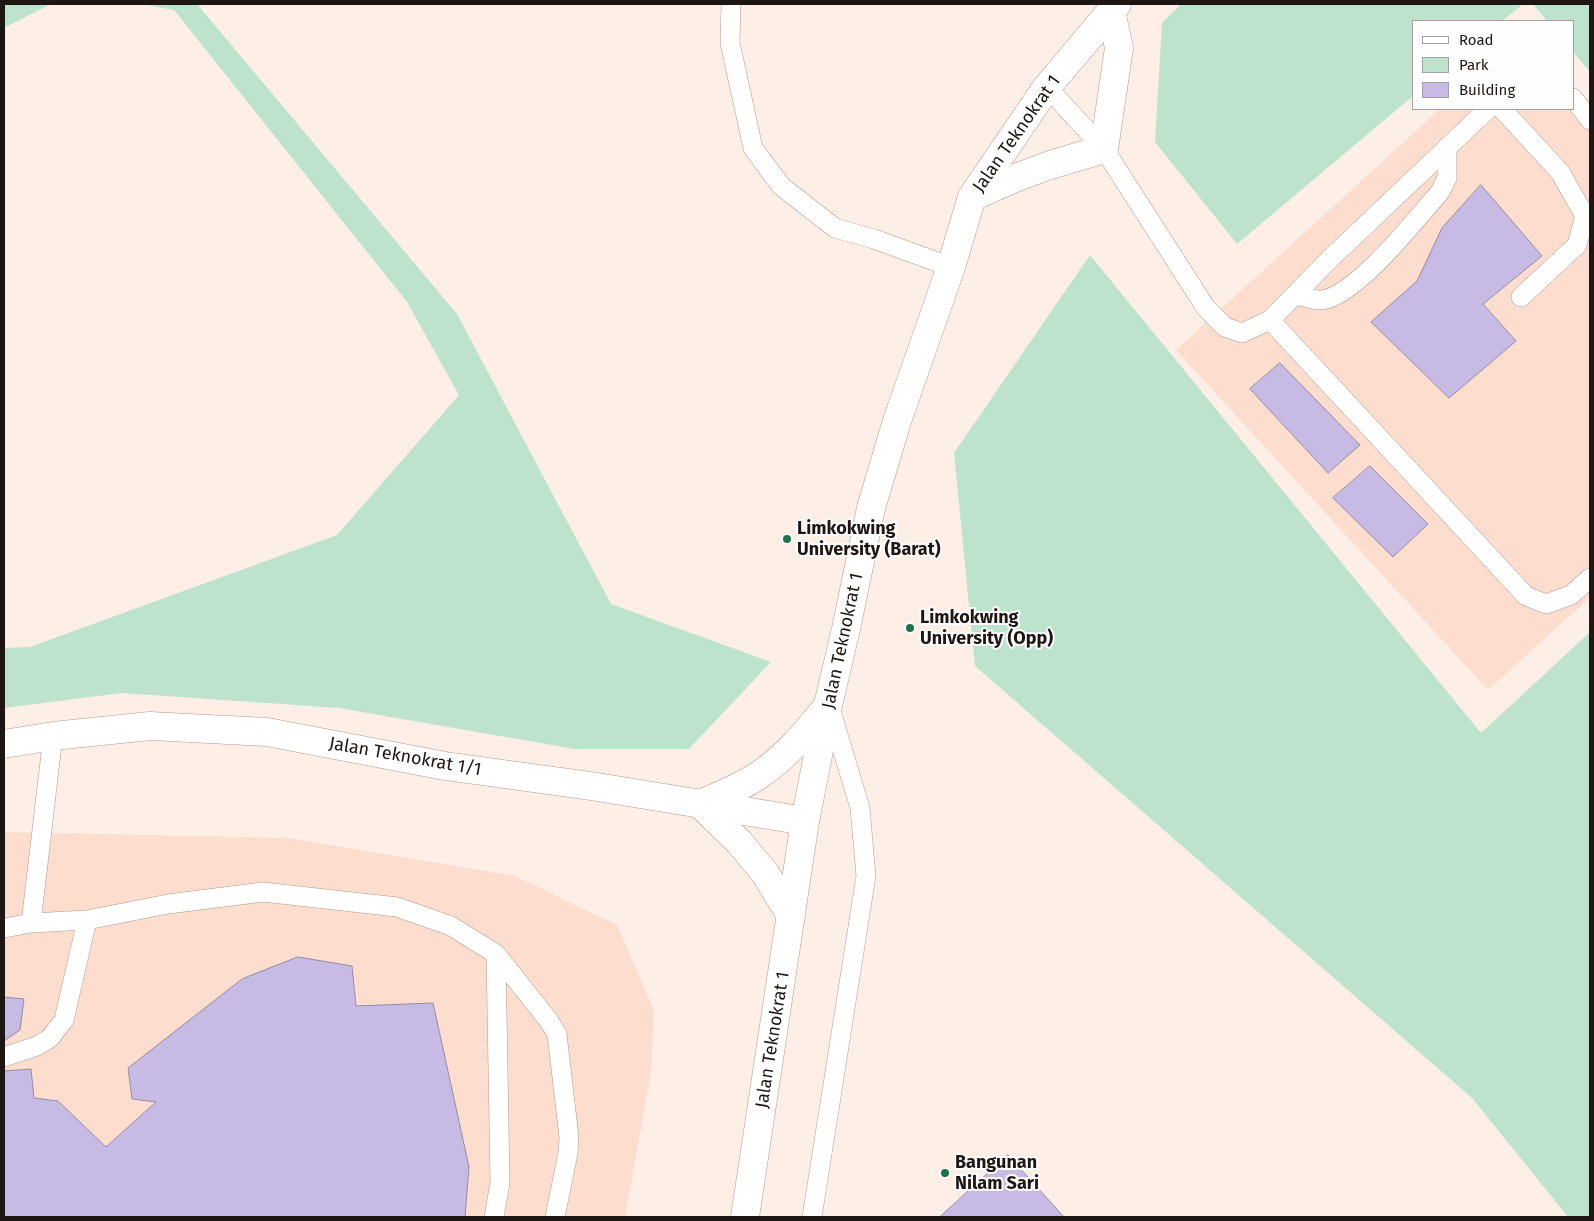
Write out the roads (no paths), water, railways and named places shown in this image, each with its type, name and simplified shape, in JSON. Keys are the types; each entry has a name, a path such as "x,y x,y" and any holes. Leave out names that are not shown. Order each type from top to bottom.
{"main road":[{"name":"Jalan Teknokrat 1","path":"745,1217 805,821 871,508 897,421 952,267 972,197 1047,88 1114,7"},
{"path":"972,197 1050,165 1104,149 1118,48 1114,7"},
{"path":"791,916 765,873 739,842 700,804 761,774 800,740 828,705"},
{"name":"Jalan Teknokrat 1/1","path":"4,744 53,736 150,726 267,732 445,766 591,786 805,821"}],"lane":[{"path":"731,4 730,43 753,148 781,186 835,228 874,239 952,267"},
{"path":"1047,88 1104,149 1206,308 1225,327 1242,332 1270,320 1340,250 1487,110"},
{"path":"1574,99 1590,120"},
{"path":"1503,110 1560,172 1585,216 1577,245 1521,297"},
{"path":"1296,295 1322,301 1338,294 1371,270 1440,192 1447,178 1447,147"},
{"path":"1270,320 1526,596 1546,604 1571,595 1590,578"},
{"path":"812,1217 866,876 860,808 828,705"},
{"path":"31,923 53,736"},
{"path":"4,928 31,923 87,920 168,904 263,892 397,907 451,926 496,954 549,1021 557,1034 569,1136 568,1153 555,1217"},
{"path":"4,1057 37,1046 50,1038 64,1020 87,920"},
{"path":"494,1217 500,1183 496,954"}],"place":[{"name":"Limkokwing University (Barat)","path":"787,539"},
{"name":"Limkokwing University (Opp)","path":"910,628"},
{"name":"Bangunan Nilam Sari","path":"945,1173"}]}
